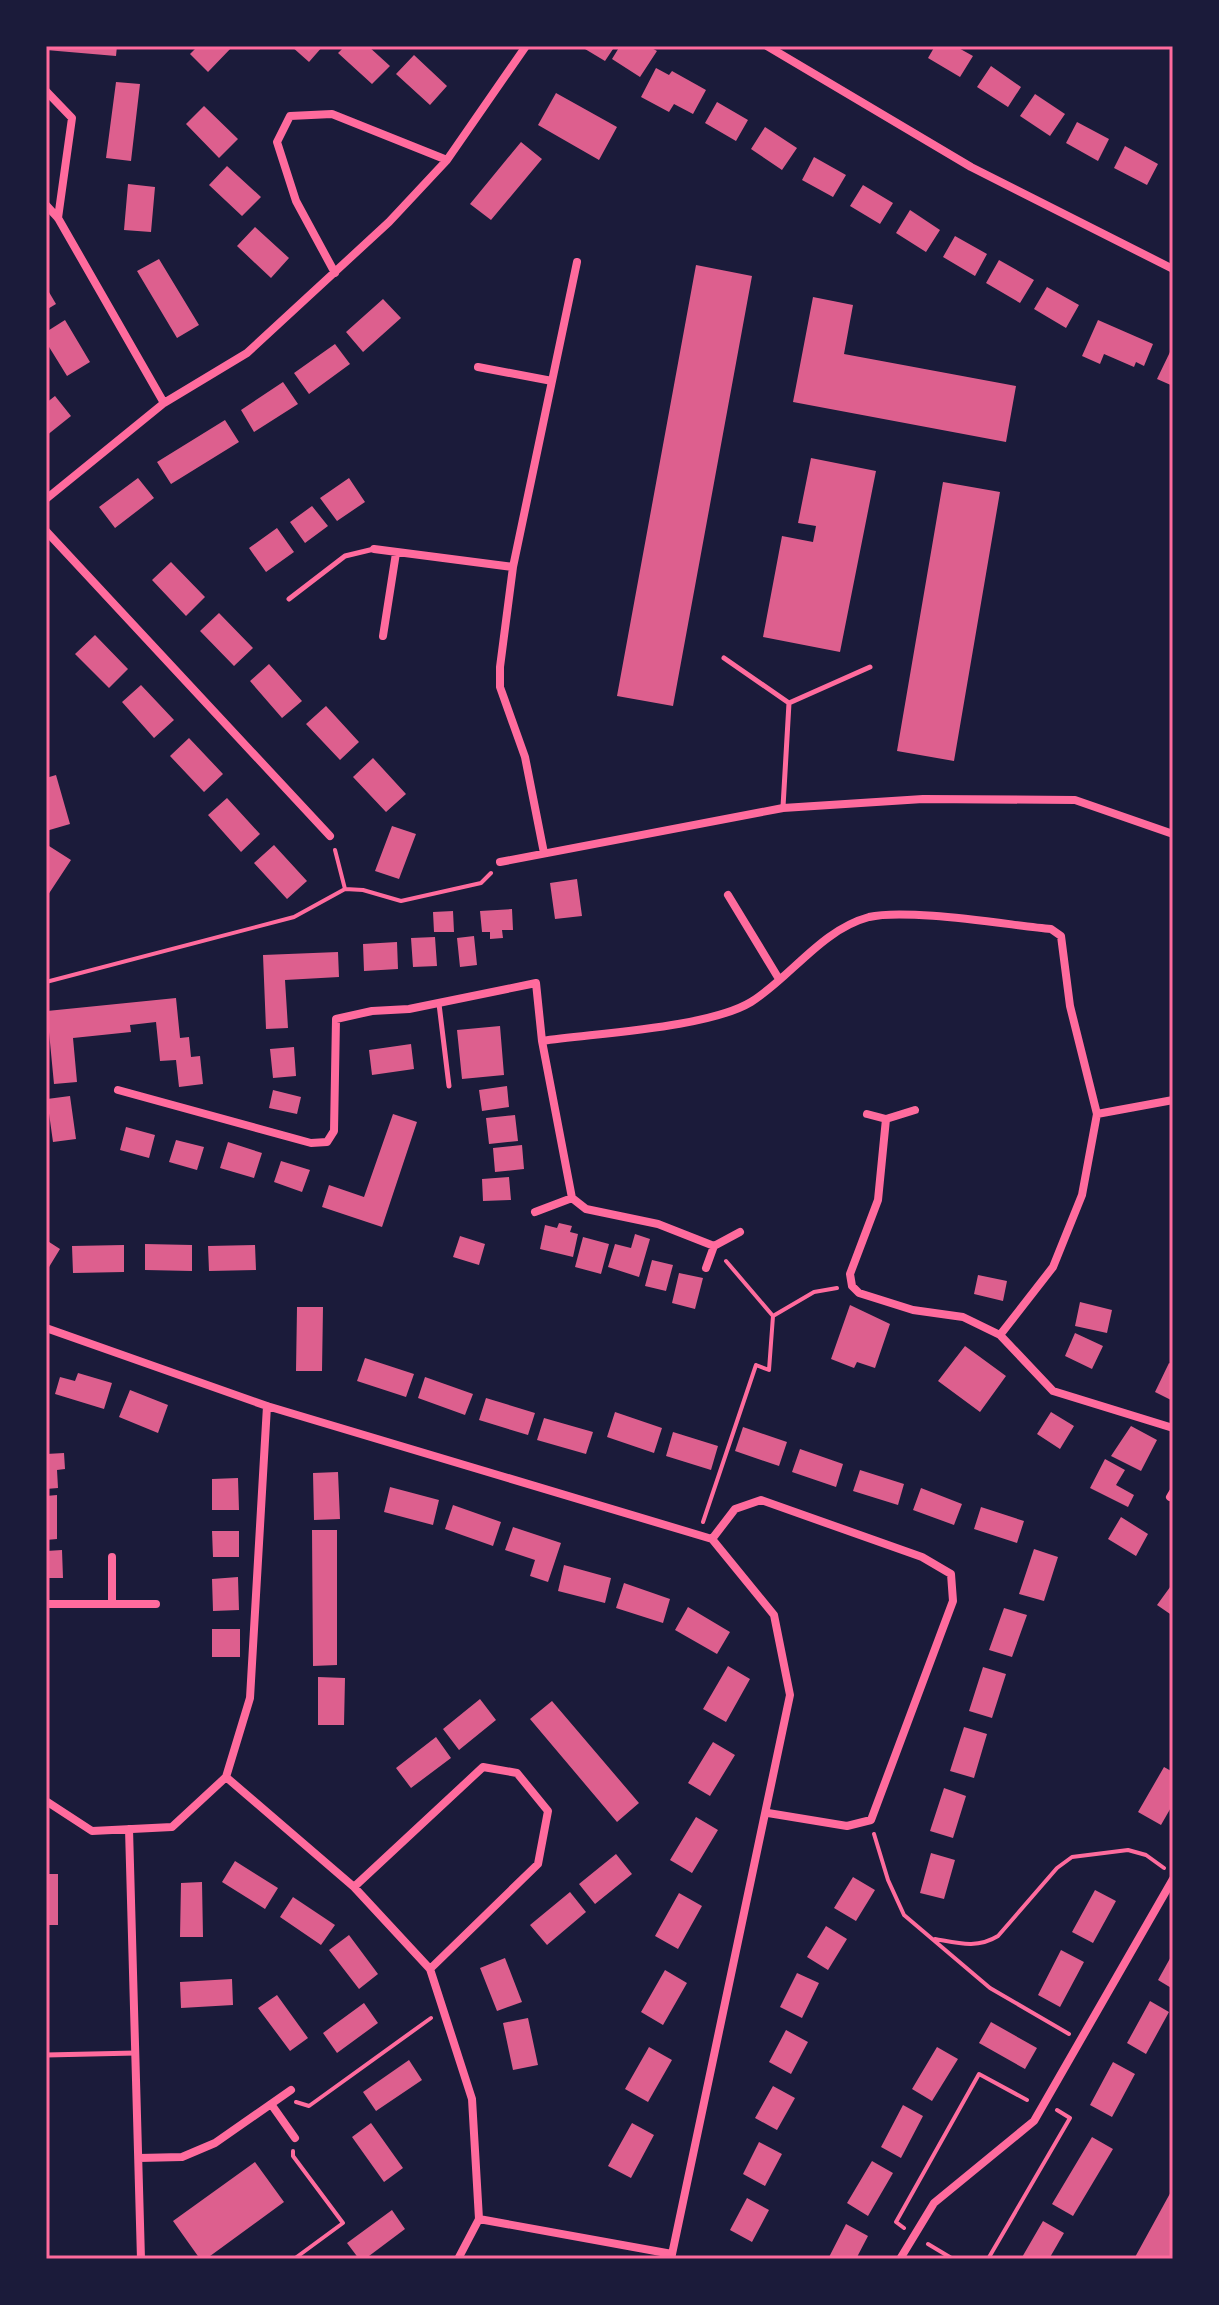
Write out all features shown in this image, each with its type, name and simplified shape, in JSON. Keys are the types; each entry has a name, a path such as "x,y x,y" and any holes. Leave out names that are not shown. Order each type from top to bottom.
{"street":[{"path":"46,499 164,403 247,353 335,273 447,160 526,46"},
{"path":"767,46 971,167 1173,269"},
{"path":"46,91 72,118 58,218"},
{"path":"335,273 296,201 277,142 290,116 332,114 447,160"},
{"path":"46,205 58,218 164,403"},
{"path":"544,853 525,757 500,687 513,567 577,262"},
{"path":"478,367 552,381"},
{"path":"46,531 330,836"},
{"path":"374,549 513,567"},
{"path":"383,636 396,553"},
{"path":"500,862 783,808 923,799 1075,800 1173,834"},
{"path":"728,895 779,979"},
{"path":"542,1041 719,1017 752,1001 842,929 870,917 912,916 1051,929 1061,936 1070,1006 1097,1114 1082,1195 1053,1267 1000,1335"},
{"path":"118,1090 311,1143 327,1142 334,1131 336,1019 536,983 542,1041 572,1198 586,1209 658,1224 714,1246"},
{"path":"1097,1114 1173,1100"},
{"path":"867,1114 886,1119 915,1110"},
{"path":"886,1119 878,1200 850,1274 852,1286 859,1293 913,1310 963,1317 1000,1335 1053,1391 1173,1428"},
{"path":"535,1212 572,1198"},
{"path":"706,1268 714,1246 740,1232"},
{"path":"46,1328 267,1406 712,1539 774,1615 790,1695 768,1813 672,2256 479,2219"},
{"path":"46,1801 92,1831 172,1827 226,1777 250,1698 267,1406"},
{"path":"712,1539 735,1509 761,1500 922,1557 951,1574 953,1601 871,1820 847,1826 768,1813"},
{"path":"112,1557 112,1604"},
{"path":"46,1604 156,1604"},
{"path":"354,1887 483,1767 517,1773 548,1811 538,1864 430,1969"},
{"path":"226,1777 354,1887 430,1969 472,2099 479,2219 458,2259"},
{"path":"129,1829 141,2259"},
{"path":"900,2259 934,2203 1034,2121 1173,1876"},
{"path":"139,2158 182,2157 215,2143 288,2093"},
{"path":"271,2104 295,2138"}],"lane":[{"path":"289,599 345,556 374,549"},
{"path":"724,658 789,703"},
{"path":"789,703 870,667"},
{"path":"783,808 789,703"},
{"path":"438,1003 449,1086"},
{"path":"46,2055 137,2053"}],"path":[{"path":"330,836 342,868 345,889"},
{"path":"46,982 294,917 345,889 401,901 481,883 500,862"},
{"path":"699,1535 756,1365 769,1370 773,1316 714,1246"},
{"path":"773,1316 814,1292 852,1286"},
{"path":"871,1820 881,1860 904,1915 956,1963 990,1988 1080,2040"},
{"path":"933,1939 971,1945 986,1943 998,1936 1057,1868 1072,1857 1128,1850 1146,1855 1173,1876"},
{"path":"288,2093 309,2106 443,2010"},
{"path":"953,2259 896,2222 979,2074 1070,2118 988,2259"},
{"path":"294,2259 343,2223 293,2156 295,2138"}],"building":[{"path":"46,46 117,46 116,56 46,50"},
{"path":"198,46 233,46 208,72 190,54"},
{"path":"291,46 323,46 309,62"},
{"path":"345,46 368,46 390,66 372,84 338,53"},
{"path":"586,46 615,46 605,61 585,49"},
{"path":"620,46 648,46 657,51 640,77 612,59"},
{"path":"935,46 955,46 973,56 960,77 928,58"},
{"path":"414,55 447,86 430,105 396,74"},
{"path":"991,66 1021,87 1008,107 977,87"},
{"path":"656,68 669,75 672,71 706,90 693,114 674,104 669,112 641,97"},
{"path":"116,82 140,84 131,161 106,158"},
{"path":"556,93 617,127 599,160 538,125"},
{"path":"1035,94 1065,114 1050,136 1020,116"},
{"path":"717,102 748,120 736,141 705,123"},
{"path":"204,106 238,139 219,158 186,124"},
{"path":"1077,122 1109,139 1098,161 1066,143"},
{"path":"765,127 797,148 782,170 751,149"},
{"path":"521,142 542,159 491,220 470,204"},
{"path":"1125,146 1158,164 1147,185 1114,168"},
{"path":"814,157 846,175 833,197 802,180"},
{"path":"227,166 261,197 242,216 209,185"},
{"path":"128,184 155,187 151,232 124,230"},
{"path":"863,185 893,203 880,224 850,206"},
{"path":"910,210 940,230 926,252 896,233"},
{"path":"255,227 289,258 271,278 237,246"},
{"path":"955,236 987,254 975,276 943,257"},
{"path":"159,259 199,325 177,338 137,271"},
{"path":"999,260 1034,280 1020,303 986,283"},
{"path":"696,265 752,276 673,706 617,696"},
{"path":"46,287 56,304 46,310"},
{"path":"1047,287 1079,305 1066,328 1034,309"},
{"path":"813,297 853,305 844,354 1016,386 1006,442 793,402"},
{"path":"383,299 401,318 363,352 346,332"},
{"path":"65,320 90,362 67,376 46,342 46,332"},
{"path":"1098,320 1153,344 1144,366 1136,362 1134,367 1104,354 1100,364 1082,356"},
{"path":"335,344 350,364 309,394 294,373"},
{"path":"1170,352 1173,354 1173,386 1157,379"},
{"path":"283,382 298,404 254,432 241,410"},
{"path":"55,396 71,416 46,436 46,403"},
{"path":"225,420 239,442 171,484 157,462"},
{"path":"811,458 876,471 840,652 763,637 782,536 813,542 816,526 798,523"},
{"path":"138,478 154,498 115,528 99,507"},
{"path":"349,478 365,502 337,521 320,498"},
{"path":"943,482 1000,492 954,761 897,751"},
{"path":"312,506 328,526 305,543 290,522"},
{"path":"277,528 294,552 266,572 249,548"},
{"path":"171,562 205,597 186,616 152,580"},
{"path":"219,613 253,648 234,666 200,631"},
{"path":"95,635 128,669 109,688 75,654"},
{"path":"269,664 302,701 282,718 250,681"},
{"path":"141,685 174,720 154,738 122,702"},
{"path":"326,706 359,742 340,760 306,724"},
{"path":"189,738 223,774 204,792 170,756"},
{"path":"373,758 406,794 386,812 353,777"},
{"path":"56,775 70,824 46,831 46,778"},
{"path":"227,798 260,834 241,852 208,815"},
{"path":"392,826 416,834 399,879 375,871"},
{"path":"274,845 307,881 287,899 254,863"},
{"path":"49,846 71,860 46,898 46,850"},
{"path":"577,879 582,916 555,919 550,883"},
{"path":"512,909 513,930 502,930 503,938 490,939 490,932 482,932 480,911"},
{"path":"453,911 454,932 434,932 433,912"},
{"path":"474,936 477,965 460,967 457,938"},
{"path":"435,937 437,966 413,967 411,938"},
{"path":"397,942 398,969 364,971 363,944"},
{"path":"338,952 339,977 285,980 288,1028 266,1029 263,955"},
{"path":"176,998 180,1038 189,1037 191,1057 200,1056 203,1084 179,1087 176,1060 160,1061 156,1022 130,1025 131,1032 73,1038 77,1082 54,1084 47,1011"},
{"path":"500,1026 504,1075 462,1079 457,1030"},
{"path":"411,1044 414,1069 372,1075 369,1050"},
{"path":"294,1047 296,1076 273,1078 270,1049"},
{"path":"507,1086 509,1107 482,1111 479,1090"},
{"path":"273,1090 301,1097 297,1114 269,1108"},
{"path":"70,1096 76,1139 53,1142 47,1099"},
{"path":"393,1114 417,1122 382,1227 322,1207 329,1185 364,1197"},
{"path":"515,1115 518,1141 489,1144 486,1118"},
{"path":"126,1127 155,1135 149,1158 120,1150"},
{"path":"176,1140 204,1147 197,1170 169,1162"},
{"path":"228,1142 262,1153 254,1178 220,1168"},
{"path":"522,1145 524,1169 495,1172 493,1148"},
{"path":"281,1161 310,1170 302,1192 274,1182"},
{"path":"509,1177 511,1200 483,1201 482,1179"},
{"path":"559,1223 572,1226 570,1232 578,1234 573,1257 540,1249 545,1225 557,1228"},
{"path":"635,1234 650,1239 639,1277 608,1267 615,1244 631,1248"},
{"path":"460,1236 485,1244 479,1265 453,1257"},
{"path":"583,1237 609,1244 601,1274 575,1267"},
{"path":"46,1240 60,1249 46,1272"},
{"path":"145,1244 192,1245 192,1271 145,1270"},
{"path":"124,1245 124,1272 73,1273 72,1246"},
{"path":"255,1245 256,1270 209,1271 208,1246"},
{"path":"652,1260 673,1265 666,1291 645,1286"},
{"path":"679,1273 703,1278 695,1309 672,1303"},
{"path":"978,1275 1007,1281 1003,1301 974,1294"},
{"path":"1080,1302 1112,1310 1107,1333 1075,1326"},
{"path":"850,1305 890,1324 875,1368 857,1362 854,1368 831,1359"},
{"path":"297,1307 323,1307 322,1371 296,1371"},
{"path":"1075,1333 1103,1346 1092,1369 1065,1356"},
{"path":"965,1346 1006,1376 980,1412 938,1381"},
{"path":"365,1358 414,1374 406,1397 357,1381"},
{"path":"1169,1363 1173,1365 1173,1401 1155,1392"},
{"path":"78,1373 112,1383 104,1409 55,1394 60,1377 75,1381"},
{"path":"425,1377 473,1394 465,1415 418,1398"},
{"path":"130,1390 168,1405 158,1433 119,1417"},
{"path":"486,1398 535,1413 528,1435 479,1420"},
{"path":"615,1412 662,1428 654,1453 607,1437"},
{"path":"1051,1412 1074,1426 1060,1449 1037,1434"},
{"path":"544,1418 593,1432 586,1454 537,1440"},
{"path":"1131,1426 1157,1440 1141,1471 1111,1456"},
{"path":"743,1427 787,1442 779,1466 735,1451"},
{"path":"673,1432 718,1446 711,1470 666,1456"},
{"path":"800,1449 843,1464 836,1487 792,1472"},
{"path":"64,1453 65,1469 57,1470 58,1488 46,1489 46,1454"},
{"path":"1105,1459 1125,1470 1116,1485 1134,1495 1128,1507 1090,1488"},
{"path":"860,1470 904,1484 898,1505 853,1491"},
{"path":"338,1472 340,1519 314,1520 313,1473"},
{"path":"238,1478 239,1510 212,1510 212,1479"},
{"path":"390,1487 439,1500 433,1525 384,1512"},
{"path":"921,1488 962,1504 954,1525 913,1510"},
{"path":"57,1495 57,1539 46,1540 46,1496"},
{"path":"453,1505 501,1522 493,1546 445,1529"},
{"path":"981,1507 1024,1521 1017,1543 974,1529"},
{"path":"1121,1517 1148,1534 1136,1556 1108,1539"},
{"path":"513,1527 561,1543 548,1582 530,1576 535,1560 505,1550"},
{"path":"312,1530 337,1530 337,1665 313,1666"},
{"path":"212,1531 239,1531 239,1557 213,1557"},
{"path":"1034,1549 1058,1557 1044,1601 1019,1594"},
{"path":"62,1550 63,1578 46,1578 46,1551"},
{"path":"564,1565 611,1578 605,1603 558,1591"},
{"path":"238,1577 239,1610 213,1611 212,1579"},
{"path":"624,1583 670,1599 663,1623 616,1608"},
{"path":"1173,1583 1173,1616 1157,1605"},
{"path":"688,1607 730,1632 717,1654 675,1630"},
{"path":"1004,1608 1027,1615 1012,1657 989,1650"},
{"path":"212,1629 240,1629 240,1657 212,1657"},
{"path":"728,1666 750,1679 726,1722 703,1709"},
{"path":"983,1667 1006,1674 992,1718 969,1711"},
{"path":"318,1677 345,1678 344,1725 318,1725"},
{"path":"480,1699 496,1720 459,1750 443,1729"},
{"path":"552,1701 639,1803 617,1822 530,1719"},
{"path":"964,1727 987,1734 974,1778 950,1771"},
{"path":"436,1737 451,1758 411,1788 396,1768"},
{"path":"713,1742 735,1755 710,1796 688,1783"},
{"path":"1164,1767 1173,1772 1173,1804 1161,1825 1138,1812"},
{"path":"944,1788 966,1796 953,1838 930,1831"},
{"path":"696,1817 718,1830 692,1873 670,1860"},
{"path":"931,1853 955,1860 944,1899 920,1893"},
{"path":"616,1854 632,1874 595,1904 579,1884"},
{"path":"235,1861 278,1888 265,1909 222,1882"},
{"path":"46,1874 58,1874 58,1925 46,1925"},
{"path":"853,1877 875,1890 856,1921 834,1908"},
{"path":"202,1882 203,1937 180,1937 181,1883"},
{"path":"1095,1890 1116,1901 1093,1943 1072,1932"},
{"path":"570,1892 586,1912 547,1945 530,1925"},
{"path":"679,1893 702,1906 678,1949 655,1936"},
{"path":"293,1897 335,1925 321,1945 280,1917"},
{"path":"826,1926 847,1939 828,1970 807,1957"},
{"path":"349,1935 378,1974 359,1989 329,1950"},
{"path":"1061,1950 1084,1962 1060,2007 1038,1995"},
{"path":"1173,1953 1173,1989 1158,1980"},
{"path":"505,1958 522,2002 497,2011 480,1968"},
{"path":"665,1970 687,1983 663,2025 641,2012"},
{"path":"797,1973 819,1983 802,2018 780,2007"},
{"path":"232,1979 233,2005 181,2008 180,1982"},
{"path":"277,1995 308,2038 290,2051 258,2008"},
{"path":"1150,2001 1169,2012 1146,2054 1127,2043"},
{"path":"364,2003 378,2023 337,2053 323,2033"},
{"path":"528,2018 538,2065 513,2070 503,2023"},
{"path":"991,2022 1037,2048 1025,2069 979,2043"},
{"path":"786,2030 808,2042 791,2074 769,2062"},
{"path":"649,2047 672,2060 648,2102 625,2089"},
{"path":"937,2047 958,2059 932,2101 912,2089"},
{"path":"409,2060 422,2080 376,2111 363,2092"},
{"path":"1113,2062 1135,2074 1112,2117 1090,2105"},
{"path":"773,2086 795,2098 777,2130 755,2118"},
{"path":"903,2105 923,2116 901,2158 881,2147"},
{"path":"371,2123 403,2168 384,2182 352,2137"},
{"path":"632,2123 654,2135 631,2178 608,2166"},
{"path":"1092,2137 1113,2149 1073,2216 1052,2204"},
{"path":"759,2142 782,2154 765,2186 743,2174"},
{"path":"872,2161 893,2173 868,2216 847,2203"},
{"path":"255,2162 284,2202 206,2259 200,2259 173,2221"},
{"path":"1173,2188 1173,2254 1170,2259 1134,2259"},
{"path":"747,2198 769,2210 752,2242 730,2230"},
{"path":"392,2210 405,2229 365,2259 359,2259 347,2243"},
{"path":"1043,2221 1064,2233 1049,2259 1021,2259"},
{"path":"846,2224 868,2236 856,2259 828,2259"}]}
